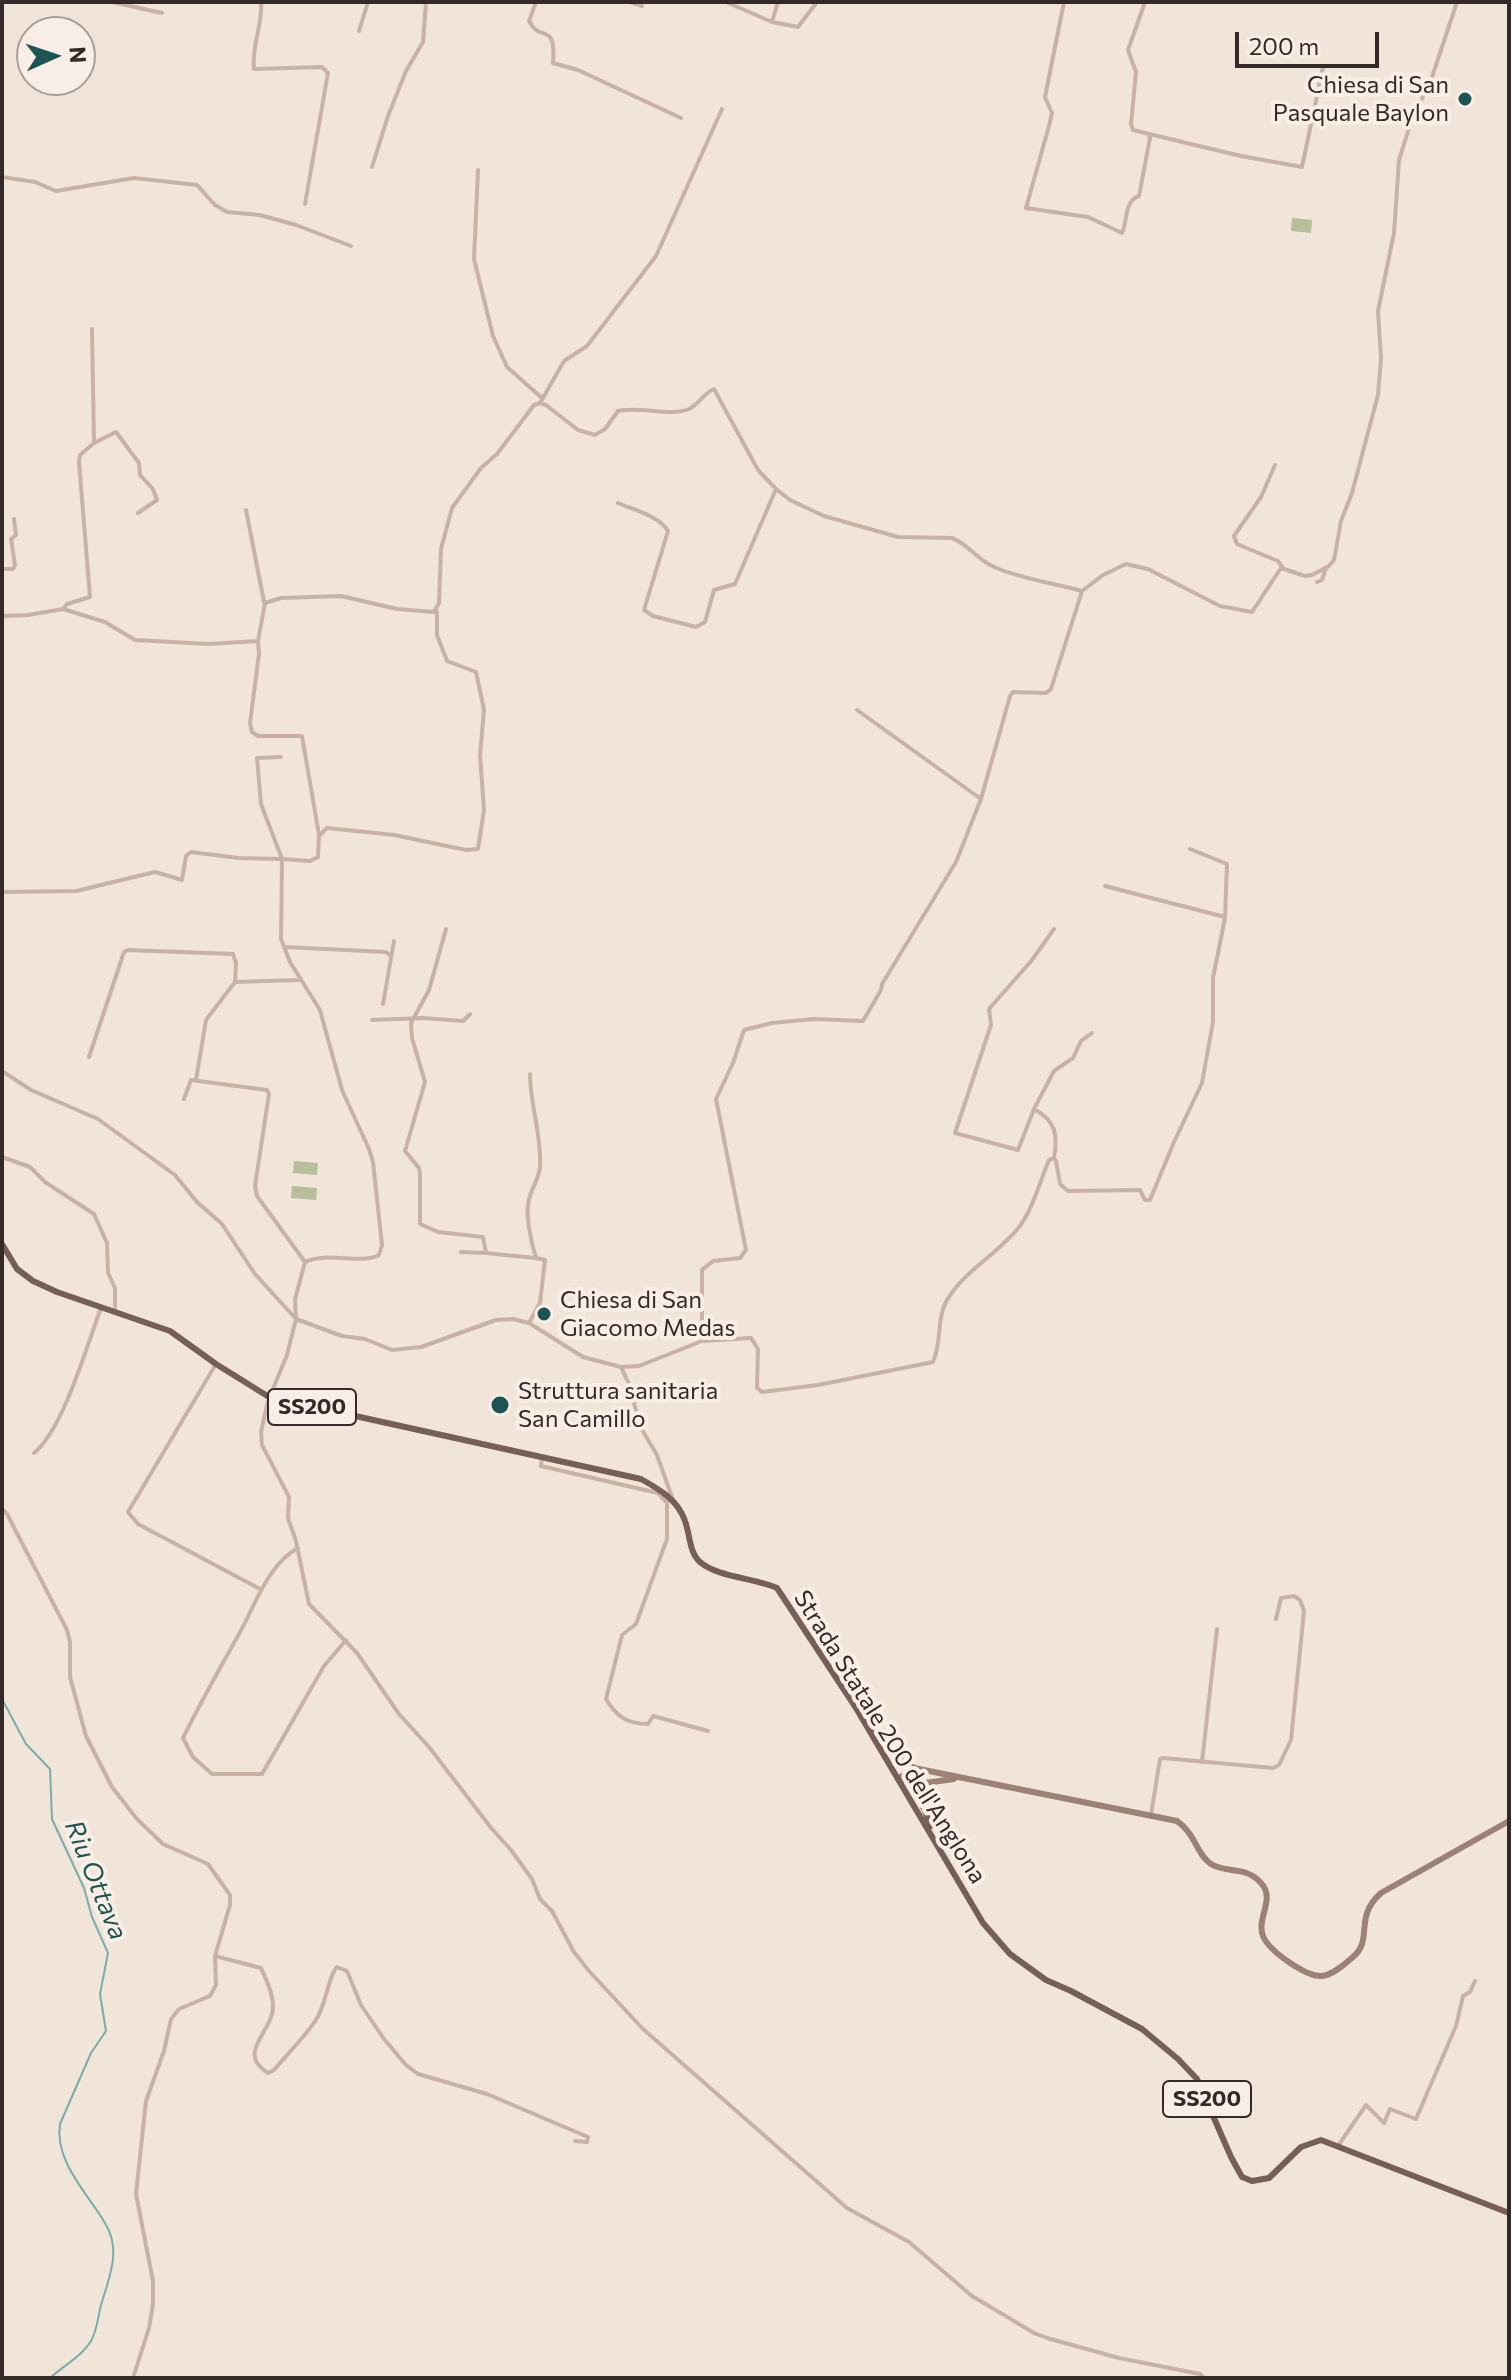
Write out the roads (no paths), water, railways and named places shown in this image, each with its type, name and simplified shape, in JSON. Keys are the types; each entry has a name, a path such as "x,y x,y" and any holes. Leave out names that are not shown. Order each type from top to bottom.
{"main road":[{"name":"SS200","path":"2,1244 17,1269 33,1281 170,1331 269,1397 641,1479 661,1490 674,1502"},
{"name":"Strada Statale 200 dell'Anglona","path":"674,1502 685,1520 694,1555 701,1562 713,1571 759,1580 777,1588 856,1708 983,1923 1010,1954 1046,1980 1142,2029 1197,2079 1242,2177 1252,2181 1269,2178 1301,2147 1321,2140 1509,2213"},
{"path":"856,1708 897,1757 914,1768"},
{"path":"925,1783 920,1799 938,1844"}],"street":[{"path":"112,2 162,13"},
{"path":"261,2 254,69 322,67 328,73 305,204"},
{"path":"359,31 368,2"},
{"path":"372,167 406,71 423,42 426,2"},
{"path":"536,2 529,21 532,27 554,40 553,63 578,70 681,118"},
{"path":"630,2 642,6"},
{"path":"726,2 772,22 798,27 817,2"},
{"path":"772,22 778,2"},
{"path":"1064,2 1045,97 1052,113 1026,208 1088,217 1122,233 1129,203 1139,196 1149,134"},
{"path":"1145,2 1128,50 1136,72 1133,130 1302,167 1323,67"},
{"path":"1275,465 1261,497 1234,536 1237,544 1305,576 1326,568 1334,560 1341,521 1352,493 1378,395 1381,358 1378,311 1394,233 1399,160 1412,119 1431,80 1457,2"},
{"path":"319,836 327,828 394,835 466,850 478,849 484,810 480,755 484,710 476,672 447,661 437,635 441,549 452,508 481,468 497,454 534,405 541,401 564,361 587,346 656,256 722,109"},
{"path":"478,170 474,259 493,336 507,367 541,401 578,430 595,435 605,429 618,411 629,408 690,409 714,389 719,392 747,452 776,489 790,500 824,516 898,537 959,540 975,557 994,568 1082,591"},
{"path":"2,177 35,182 56,191 134,178 197,185 215,205 227,212 260,215 351,246"},
{"path":"92,329 94,443"},
{"path":"63,609 67,604 90,597 80,455 94,443 116,432 139,463 140,475 153,489 157,500 138,513"},
{"path":"618,503 664,524 668,531 644,610 653,616 696,627 705,622 714,590 735,584 776,489"},
{"path":"2,892 76,891 155,872 182,880 186,856 191,852 238,858 310,861 318,857 319,836 302,736 258,736 252,732 250,723 265,603 246,510"},
{"path":"2,569 13,569 15,565 11,539 16,535 14,519"},
{"path":"702,1341 702,1270 713,1261 740,1258 746,1250 716,1099 744,1030 814,1019 863,1021 956,862 981,799 1010,696 1013,692 1046,693 1051,689 1082,591 1103,575 1126,564 1148,569 1220,606 1252,612 1276,572 1283,568"},
{"path":"1317,582 1322,580 1326,568"},
{"path":"265,603 281,598 341,596 397,609 437,610"},
{"path":"2,616 63,609 105,622 135,640 208,644 258,641"},
{"path":"857,710 981,799"},
{"path":"264,1412 287,1355 296,1319 295,1299 305,1262 312,1258 345,1257 371,1260 379,1255 382,1245 369,1149 342,1090 320,1010 300,980 281,939 282,859 261,804 257,758 281,757"},
{"path":"1034,1109 1054,1124 1057,1141 1054,1158 1060,1184 1068,1191 1140,1190 1145,1200 1150,1200 1202,1083 1213,1022 1213,978 1225,917 1227,864 1190,849"},
{"path":"1105,886 1225,917"},
{"path":"446,929 429,990 411,1023 412,1038 425,1082 405,1151 419,1168 420,1224 438,1232 483,1237 486,1253"},
{"path":"1054,929 1032,960 989,1009 991,1025 955,1133 1018,1150 1034,1109 1054,1071 1073,1058 1081,1041 1092,1033"},
{"path":"383,1004 394,941"},
{"path":"284,947 386,952 391,956"},
{"path":"89,1057 124,952 233,954 235,982 206,1020 196,1080"},
{"path":"235,982 300,980"},
{"path":"372,1020 413,1018 463,1021 470,1014"},
{"path":"2,1071 31,1090 98,1119 175,1175 197,1202 222,1224 255,1274 296,1319 392,1350 421,1347 496,1320 513,1319 529,1323 583,1357 621,1367 639,1366 702,1341 751,1338 758,1349 757,1388 762,1392 818,1385 933,1362 938,1352 939,1320 947,1299 964,1277 1019,1227 1049,1160 1054,1158"},
{"path":"530,1074 540,1169 529,1199 536,1258"},
{"path":"184,1099 188,1082 196,1080 267,1090 269,1094 255,1186 257,1196 305,1262"},
{"path":"2,1157 30,1167 45,1182 94,1214 107,1243 108,1273 115,1288 115,1311"},
{"path":"461,1252 545,1260 540,1303 529,1323"},
{"path":"34,1453 45,1445 57,1421 102,1306"},
{"path":"216,1364 128,1512 138,1524 260,1589"},
{"path":"621,1367 641,1428 657,1455 674,1502"},
{"path":"256,1389 264,1401 262,1445 289,1497 288,1518 298,1548 309,1604 346,1640 399,1714 511,1850 532,1879 540,1899 552,1911 574,1952 643,2029 847,2208 909,2242 972,2296 1034,2333 1119,2358 1200,2374 1204,2378"},
{"path":"264,1412 272,1401 282,1400"},
{"path":"542,1458 541,1466 658,1493 667,1503 667,1539 636,1624 622,1635 606,1699 615,1715 637,1724 648,1724 653,1716 708,1731"},
{"path":"2,1509 67,1630 70,1677 94,1757 137,1819 163,1844 208,1864 230,1895 215,1956 216,1985 210,1996 179,2009 171,2019 164,2051 146,2101 136,2194 153,2281 153,2304 149,2328 133,2378"},
{"path":"298,1548 288,1555 260,1589 183,1738 193,1757 212,1774 262,1774 324,1666 346,1640"},
{"path":"1151,1815 1160,1759 1273,1768 1279,1765 1288,1749 1304,1611 1300,1600 1294,1596 1281,1598 1276,1619"},
{"path":"1202,1762 1217,1629"},
{"path":"898,1779 914,1768 957,1779 1168,1818 1185,1826 1213,1865 1241,1870 1261,1882 1267,1895 1262,1929 1267,1942 1307,1973 1321,1976 1330,1974 1358,1952 1364,1939 1366,1913 1371,1902 1381,1893 1509,1821"},
{"path":"898,1779 925,1783 957,1779"},
{"path":"215,1956 261,1968 273,2005 269,2027 256,2043 253,2056 259,2067 268,2073 274,2070 317,2019 331,1986 331,1973 342,1967 347,1971 364,2011 406,2065 418,2074 487,2094 588,2137 587,2142 575,2141"},
{"path":"1338,2146 1366,2105 1382,2122 1390,2109 1416,2119 1456,2026 1463,1996 1470,1992 1475,1981"}],"waterway":[{"name":"Riu Ottava","path":"2,1631 2,1650"},
{"name":"Riu Ottava","path":"2,1699 26,1744 50,1769 52,1819 84,1888 92,1917 108,1953 100,1994 106,2031 91,2053 60,2124 60,2138 67,2164 110,2233 112,2264 91,2341 78,2356 50,2378"}],"place":[{"name":"Chiesa di San Pasquale Baylon","path":"1465,99"},
{"name":"Chiesa di San Giacomo Medas","path":"544,1314"},
{"name":"Struttura sanitaria San Camillo","path":"500,1405"}]}
